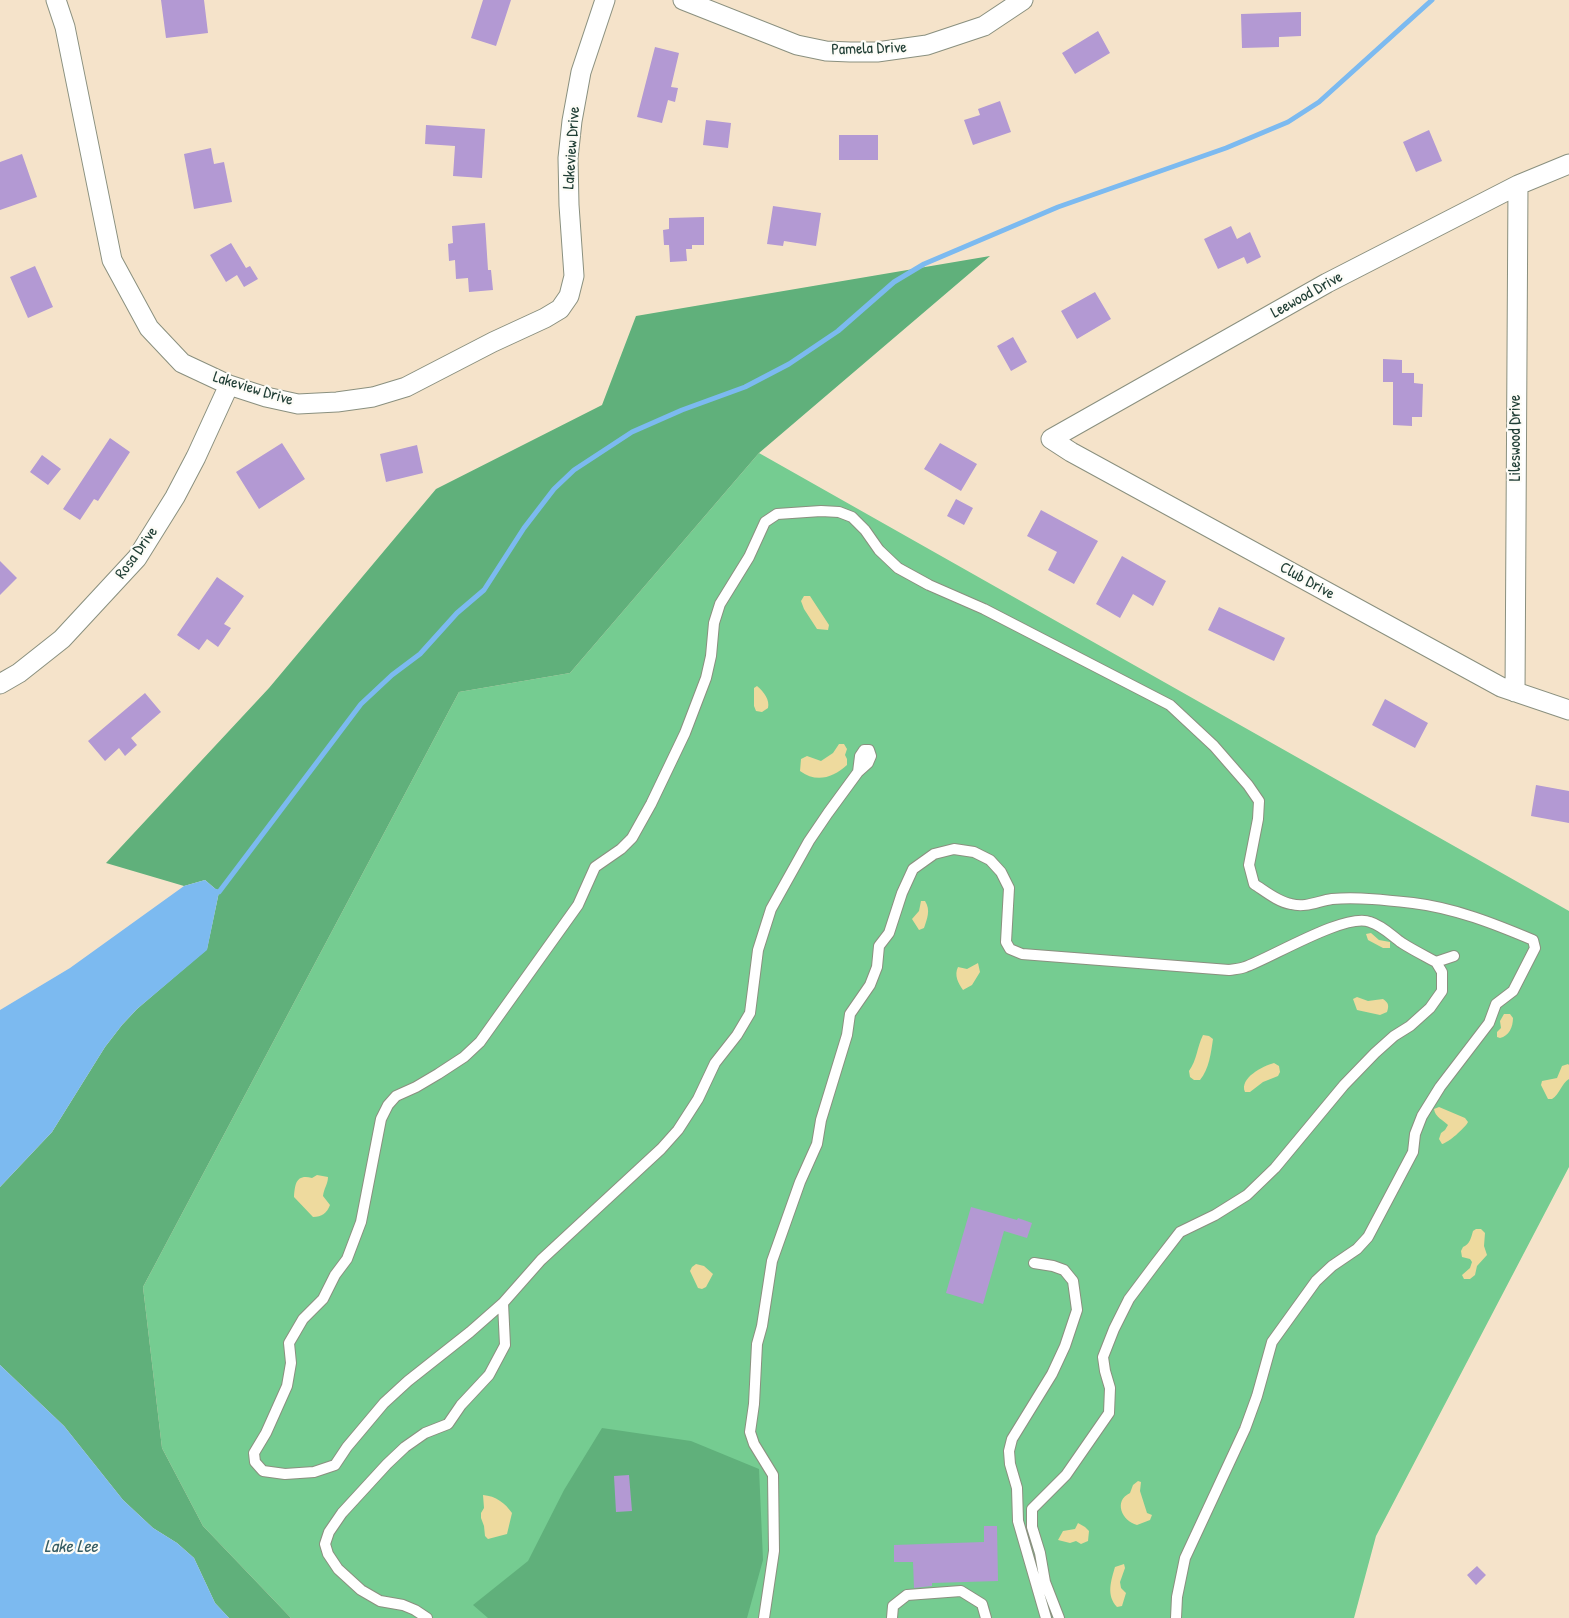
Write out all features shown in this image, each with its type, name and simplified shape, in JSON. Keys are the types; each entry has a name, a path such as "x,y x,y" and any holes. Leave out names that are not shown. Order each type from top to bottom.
{"street":[{"name":"Lakeview Drive","path":"56,0 65,27 112,260 149,328 182,363 229,385 298,404 336,402 373,397 406,387 560,309 569,296 574,276 568,158 574,106 580,72 605,0"},
{"name":"Pamela Drive","path":"683,0 797,45 826,51 850,52 877,52 927,46 984,26 1023,0"},
{"name":"Leewood Drive","path":"1051,439 1327,283 1518,184 1569,164"},
{"name":"Lileswood Drive","path":"1514,692 1518,184"},
{"name":"Rosa Drive","path":"0,684 19,673 62,639 137,558 175,497 196,457 229,385"},
{"name":"Club Drive","path":"1051,439 1148,495 1501,687 1569,710"}],"lane":[{"path":"858,772 808,841 771,909 758,950 750,1013 715,1063 698,1100 678,1130 661,1149 541,1260 503,1303 384,1403 347,1447 335,1465 314,1472 285,1474 263,1471 255,1462 254,1454 270,1425 287,1386 291,1363 288,1343 303,1319 323,1298 347,1259 361,1222 381,1119 388,1105 396,1096 416,1087 464,1058 480,1042 578,906 595,867 621,849 632,838 651,804 691,717 706,678 711,656 714,624 720,604 750,557 765,522 776,514 839,512 852,517 879,550 898,568 929,585 993,614 1170,705 1176,710 1214,746 1248,785 1259,801 1258,819 1249,864 1254,884 1270,894 1288,904 1298,906 1307,906 1331,899 1416,903 1473,917 1501,926 1533,940 1535,948 1513,991 1496,1004 1489,1023 1440,1087 1422,1116 1415,1134 1413,1152 1368,1237 1357,1250 1332,1266 1316,1281 1272,1342 1257,1396 1245,1429 1185,1558 1177,1597 1176,1618"},
{"path":"764,1618 774,1551 774,1475 754,1444 750,1432 754,1404 757,1344 762,1326 772,1261 816,1144 821,1120 847,1034 850,1014 870,985 877,967 879,946 888,933 902,893 913,869 934,854 954,849 974,852 990,860 1001,872 1010,888 1006,942 1010,949 1022,954 1229,970 1244,967 1353,920 1363,920 1381,927 1402,943 1436,962 1442,972 1442,991 1430,1008 1375,1053 1344,1085 1275,1168 1247,1195 1215,1215 1180,1232 1129,1299 1114,1328 1103,1357 1110,1388 1109,1413 1066,1475 1032,1509 1032,1527 1045,1582 1059,1618"},
{"path":"1436,962 1454,956"},
{"path":"1034,1263 1064,1270 1073,1281 1076,1310 1065,1346 1052,1374 1012,1439 1010,1451 1010,1464 1017,1488 1018,1521 1046,1618"},
{"path":"427,1618 415,1610 380,1601 361,1590 338,1569 328,1554 325,1544 329,1532 342,1514 386,1464 405,1447 425,1434 448,1424 461,1405 489,1375 505,1345 503,1303"},
{"path":"892,1618 893,1606 906,1595 961,1591 982,1604 986,1618"}],"green space":[{"path":"990,256 759,453 570,673 459,692 143,1287 162,1448 203,1526 291,1618 229,1618 215,1603 194,1558 177,1543 153,1528 123,1500 64,1426 0,1365 0,1187 52,1132 105,1047 122,1025 137,1009 207,949 219,892 205,880 184,886 106,863 269,688 436,489 602,405 636,316"},
{"path":"759,453 1569,911 1569,1167 1376,1536 1354,1618 291,1618 203,1526 162,1448 143,1287 459,692 570,673"},
{"path":"602,1428 691,1441 759,1469 763,1560 747,1618 488,1618 473,1605 528,1561 564,1490"}],"sand":[{"path":"804,596 810,596 829,625 828,630 817,629 804,609 801,601"},
{"path":"757,686 764,693 768,702 768,708 762,712 756,711 754,706 754,688"},
{"path":"839,744 844,744 847,749 845,755 847,765 842,769 830,776 818,778 806,775 800,771 801,759 807,756 821,761 833,753"},
{"path":"921,901 925,901 928,911 924,928 919,930 912,919 919,911"},
{"path":"1371,933 1379,940 1390,942 1390,948 1383,948 1368,940 1366,934"},
{"path":"978,963 980,972 972,985 963,990 957,979 958,967 967,969"},
{"path":"1357,997 1368,1001 1383,999 1388,1005 1387,1012 1380,1015 1357,1010 1353,999"},
{"path":"1504,1014 1510,1014 1513,1021 1508,1033 1500,1038 1497,1037 1497,1032 1501,1028 1500,1021"},
{"path":"1203,1035 1213,1039 1208,1066 1200,1080 1194,1080 1190,1077 1189,1071"},
{"path":"1274,1063 1279,1066 1280,1072 1278,1076 1263,1082 1250,1092 1245,1092 1245,1082 1253,1073"},
{"path":"1568,1064 1569,1079 1555,1097 1548,1099 1541,1085 1542,1081 1557,1078 1562,1066"},
{"path":"1439,1107 1465,1118 1468,1122 1456,1135 1442,1144 1439,1139 1441,1133 1448,1125 1435,1112 1434,1109"},
{"path":"317,1175 328,1177 323,1196 330,1205 324,1214 313,1217 294,1197 294,1192 297,1181 303,1177 312,1178"},
{"path":"1481,1229 1485,1233 1484,1246 1487,1255 1477,1266 1475,1275 1470,1279 1464,1279 1462,1275 1470,1268 1472,1262 1470,1259 1462,1257 1461,1251 1469,1242 1473,1231"},
{"path":"696,1264 704,1266 713,1274 706,1287 702,1289 698,1288 690,1271"},
{"path":"1138,1481 1141,1482 1140,1491 1147,1513 1152,1515 1150,1520 1137,1525 1127,1519 1121,1506 1122,1501"},
{"path":"483,1495 500,1501 512,1513 507,1534 488,1539 485,1536 481,1518 484,1508"},
{"path":"1078,1523 1089,1531 1088,1541 1081,1544 1076,1541 1070,1543 1058,1540 1063,1531 1075,1529"},
{"path":"1124,1564 1125,1568 1120,1582 1121,1588 1126,1593 1122,1606 1117,1607 1111,1598 1111,1583 1115,1567"}],"water":[{"path":"205,880 219,892 207,950 137,1009 122,1025 105,1047 52,1132 0,1187 0,1010 70,968 184,886"},
{"name":"Lake Lee","path":"0,1365 64,1426 123,1500 153,1528 177,1543 194,1558 215,1603 229,1618 0,1618"}],"building":[{"path":"161,0 204,0 208,33 166,38"},
{"path":"483,0 511,0 496,46 471,38"},
{"path":"1301,12 1301,36 1279,37 1279,47 1242,48 1241,14"},
{"path":"1098,31 1110,53 1075,74 1062,53"},
{"path":"655,47 679,53 671,87 678,88 675,102 668,100 662,123 637,117"},
{"path":"1000,101 1011,132 973,145 964,120 980,115 978,109"},
{"path":"706,120 731,123 728,148 703,145"},
{"path":"426,125 485,129 482,178 453,176 455,146 425,144"},
{"path":"1429,130 1442,161 1416,172 1403,142"},
{"path":"839,135 878,135 878,160 839,160"},
{"path":"211,148 214,164 224,162 232,202 194,209 184,154"},
{"path":"22,154 37,197 0,210 0,162"},
{"path":"773,206 821,213 816,246 784,241 783,246 767,244"},
{"path":"704,217 704,245 692,245 692,249 686,249 687,261 670,262 669,245 664,245 663,230 669,229 669,218"},
{"path":"485,223 488,270 491,270 493,290 469,292 468,278 456,279 455,260 449,261 448,244 453,243 452,226"},
{"path":"1231,226 1237,239 1250,232 1261,257 1247,264 1244,257 1218,269 1204,239"},
{"path":"231,243 246,268 250,266 258,279 244,287 237,275 226,282 210,255"},
{"path":"35,266 53,307 28,318 10,277"},
{"path":"1095,292 1111,319 1077,339 1061,311"},
{"path":"1013,337 1027,362 1011,371 997,346"},
{"path":"1383,359 1402,360 1402,373 1414,373 1414,383 1423,384 1422,417 1412,417 1412,426 1393,425 1393,382 1383,382"},
{"path":"110,438 130,452 98,501 94,499 80,520 63,509"},
{"path":"282,443 305,479 259,509 236,472"},
{"path":"940,443 977,464 961,491 924,469"},
{"path":"417,445 423,473 386,482 380,454"},
{"path":"42,455 61,469 48,485 30,472"},
{"path":"956,499 973,508 964,525 947,516"},
{"path":"1041,510 1098,541 1074,584 1048,570 1057,552 1027,536"},
{"path":"1122,556 1166,581 1153,606 1133,594 1120,618 1096,604"},
{"path":"0,561 17,578 0,595"},
{"path":"217,577 244,596 224,624 231,628 218,647 207,639 199,650 177,635"},
{"path":"1219,607 1285,638 1274,661 1208,630"},
{"path":"145,693 161,712 131,738 137,745 125,756 119,748 105,761 88,741"},
{"path":"1385,699 1428,723 1415,748 1372,725"},
{"path":"1536,785 1569,791 1569,823 1531,816"},
{"path":"971,1207 1032,1223 1027,1238 1004,1231 983,1304 946,1293"},
{"path":"629,1475 632,1511 616,1512 614,1476"},
{"path":"984,1526 997,1526 998,1581 932,1583 932,1586 914,1588 913,1562 894,1562 894,1545 984,1542"},
{"path":"1477,1566 1486,1575 1476,1585 1467,1575"}],"waterway":[{"path":"213,891 219,892 361,704 392,675 420,654 457,613 484,590 524,528 554,489 574,470 632,432 682,410 745,387 789,364 838,331 894,282 924,264 1058,207 1226,148 1288,122 1319,102 1432,0"}]}
